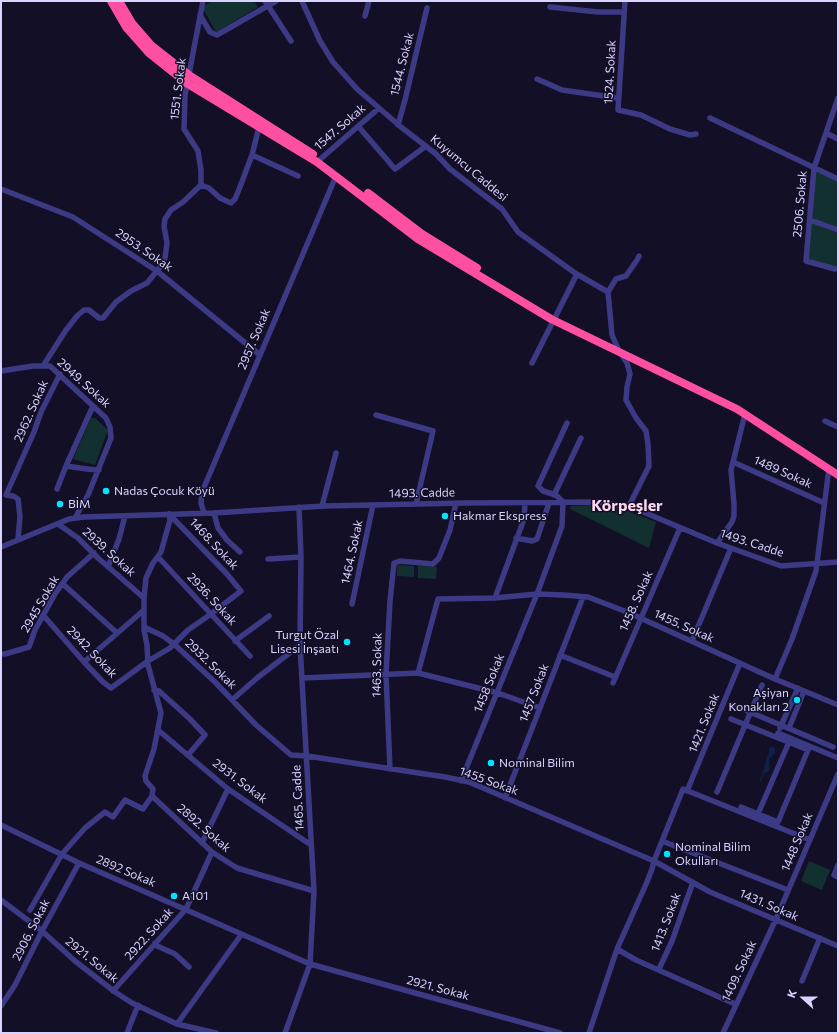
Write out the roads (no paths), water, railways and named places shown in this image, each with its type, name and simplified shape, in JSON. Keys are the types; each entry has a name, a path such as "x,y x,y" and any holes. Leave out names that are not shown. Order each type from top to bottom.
{"highway":[{"path":"111,1 126,27 149,53 188,84 259,127 319,160 336,176 418,239 554,318 738,405 838,471"},
{"path":"119,1 132,23 152,46 190,76 258,118 422,234 554,318"},
{"path":"617,348 737,409 838,475"}],"street":[{"name":"1551. Sokak","path":"201,186 201,170 198,151 184,129 185,95 190,76 203,1"},
{"path":"200,15 210,32 217,35 266,3 276,1"},
{"name":"Kuyumcu Caddesi","path":"302,1 320,41 333,62 357,89 398,125 426,146 450,169 502,209 518,232 577,274 608,292"},
{"path":"365,16 369,1"},
{"name":"1524. Sokak","path":"625,1 618,110 641,115 690,135 696,134"},
{"path":"266,3 291,41"},
{"path":"550,7 598,12 624,12"},
{"name":"1544. Sokak","path":"398,125 427,8"},
{"path":"536,79 562,90 618,98"},
{"name":"2506. Sokak","path":"835,269 806,261 814,168 838,98"},
{"name":"1547. Sokak","path":"319,160 379,108"},
{"path":"710,118 838,179"},
{"path":"358,126 395,169 426,146"},
{"path":"43,366 66,330 84,310 89,310 99,318 103,318 116,302 131,290 147,283 157,271 165,258 167,243 164,226 165,219 171,210 183,202 201,186 209,188 220,198 230,203 235,199 252,155 259,127"},
{"path":"826,133 838,139"},
{"path":"252,155 298,176"},
{"name":"2957. Sokak","path":"204,513 201,503 202,492 336,176"},
{"name":"2953. Sokak","path":"1,189 73,217 157,271 260,355"},
{"path":"810,220 838,230"},
{"path":"629,506 648,466 648,444 646,431 636,418 626,400 630,374 627,363 617,348 612,335 608,292 616,279 626,276 639,256"},
{"path":"532,363 577,274"},
{"name":"2949. Sokak","path":"1,371 50,366 106,418 110,428 110,438 88,496 81,505 75,518"},
{"name":"2962. Sokak","path":"18,540 20,517 18,499 13,496 3,494 34,432 41,412 60,374"},
{"path":"57,489 93,406"},
{"path":"717,543 732,522 734,516 731,470 745,414"},
{"path":"376,416 433,431 416,504"},
{"path":"824,421 838,427"},
{"path":"563,502 554,495 543,491 538,486 567,423"},
{"path":"554,495 581,438"},
{"path":"322,506 336,453"},
{"name":"1489 Sokak","path":"733,462 824,503"},
{"path":"66,466 87,470 99,470"},
{"path":"776,679 816,571 829,468"},
{"path":"495,598 524,519 525,502"},
{"path":"516,538 532,541 537,539 549,502"},
{"name":"1458 Sokak","path":"462,781 537,594 562,526 563,502"},
{"name":"1493. Cadde","path":"1,547 75,518 214,513 322,506 596,502 629,506 717,543 781,566 838,562"},
{"name":"1463. Sokak","path":"390,769 386,674 390,601 394,563 400,561 433,564 439,558 450,530 456,503"},
{"name":"1464. Sokak","path":"352,604 373,505"},
{"name":"1465. Cadde","path":"285,1033 310,964 314,891 300,645 301,557 298,507"},
{"path":"214,513 218,528 227,540 240,552"},
{"path":"30,910 62,854 85,828 104,812 113,817 125,800 143,809 152,796 153,789 146,781 145,776 150,762 161,713 154,690 148,661 144,627 144,598 146,578 161,552 170,520 169,514"},
{"name":"1468. Sokak","path":"169,514 226,573 241,591 211,614"},
{"path":"108,567 119,539 125,516"},
{"name":"2939. Sokak","path":"58,524 78,538 108,567 144,598"},
{"name":"1458. Sokak","path":"613,683 680,528"},
{"path":"692,641 731,548"},
{"name":"2945 Sokak","path":"1,654 6,654 29,647 43,615 67,577 94,554"},
{"name":"2936. Sokak","path":"158,557 250,656"},
{"path":"268,559 301,557"},
{"path":"63,584 117,633"},
{"name":"1455. Sokak","path":"418,673 438,599 495,598 537,594 582,597 594,600 640,618 838,705"},
{"name":"1457 Sokak","path":"505,798 582,597"},
{"path":"84,662 144,610"},
{"path":"148,661 170,648 188,630 211,614"},
{"name":"2942. Sokak","path":"43,615 84,662 103,682 111,688 148,661"},
{"path":"235,641 269,616"},
{"name":"2932. Sokak","path":"144,627 163,636 174,644 215,682 256,725 291,755 307,756"},
{"path":"232,700 257,678 300,645"},
{"path":"560,655 615,677"},
{"name":"1421. Sokak","path":"617,949 647,882 662,841 740,663"},
{"path":"302,678 418,673 498,693 540,708"},
{"path":"717,792 762,685"},
{"path":"778,735 798,688"},
{"path":"154,690 159,691 205,735 188,755"},
{"path":"788,728 804,691"},
{"path":"733,705 833,747"},
{"path":"731,719 838,758"},
{"name":"2931. Sokak","path":"158,730 228,789 311,845"},
{"path":"741,807 778,822 808,750 789,742 778,735"},
{"path":"758,814 789,742"},
{"name":"1455 Sokak","path":"307,756 469,782 654,861 693,882"},
{"name":"1448 Sokak","path":"776,919 838,774"},
{"path":"202,843 228,789"},
{"path":"685,790 810,840"},
{"name":"2892. Sokak","path":"152,796 212,852 237,868 314,891"},
{"name":"2892 Sokak","path":"1,825 79,863 310,964"},
{"path":"662,841 788,890"},
{"name":"2922. Sokak","path":"113,991 186,909 212,852"},
{"name":"2906. Sokak","path":"1,1006 15,984 79,863"},
{"path":"838,864 834,875 838,876"},
{"name":"1431. Sokak","path":"693,882 710,892 838,946"},
{"name":"1413. Sokak","path":"659,969 672,941 693,882"},
{"name":"2921. Sokak","path":"1,900 42,931 75,961 113,991 138,1006 177,1024"},
{"name":"1409. Sokak","path":"723,1033 735,1004 776,919"},
{"path":"216,1033 177,1024 241,935"},
{"path":"802,980 820,938"},
{"path":"155,943 155,945 175,954 189,967"},
{"path":"590,1033 617,949 636,960 735,1004"},
{"name":"2921. Sokak","path":"310,964 560,1033"},
{"path":"127,1033 138,1006"}],"water":[{"path":"772,746 775,749 775,753 769,759 770,769 763,775 761,781 759,781 763,773 769,749"}],"place":[{"name":"Nadas Çocuk Köyü","path":"106,491"},
{"name":"BİM","path":"60,504"},
{"name":"Hakmar Ekspress","path":"445,516"},
{"name":"Turgut Özal Lisesi İnşaatı","path":"347,642"},
{"name":"Aşiyan Konakları 2","path":"797,700"},
{"name":"Nominal Bilim","path":"491,763"},
{"name":"Nominal Bilim Okulları","path":"667,854"},
{"name":"A101","path":"174,896"}],"district":[{"name":"Körpeşler","path":"627,506"}]}
